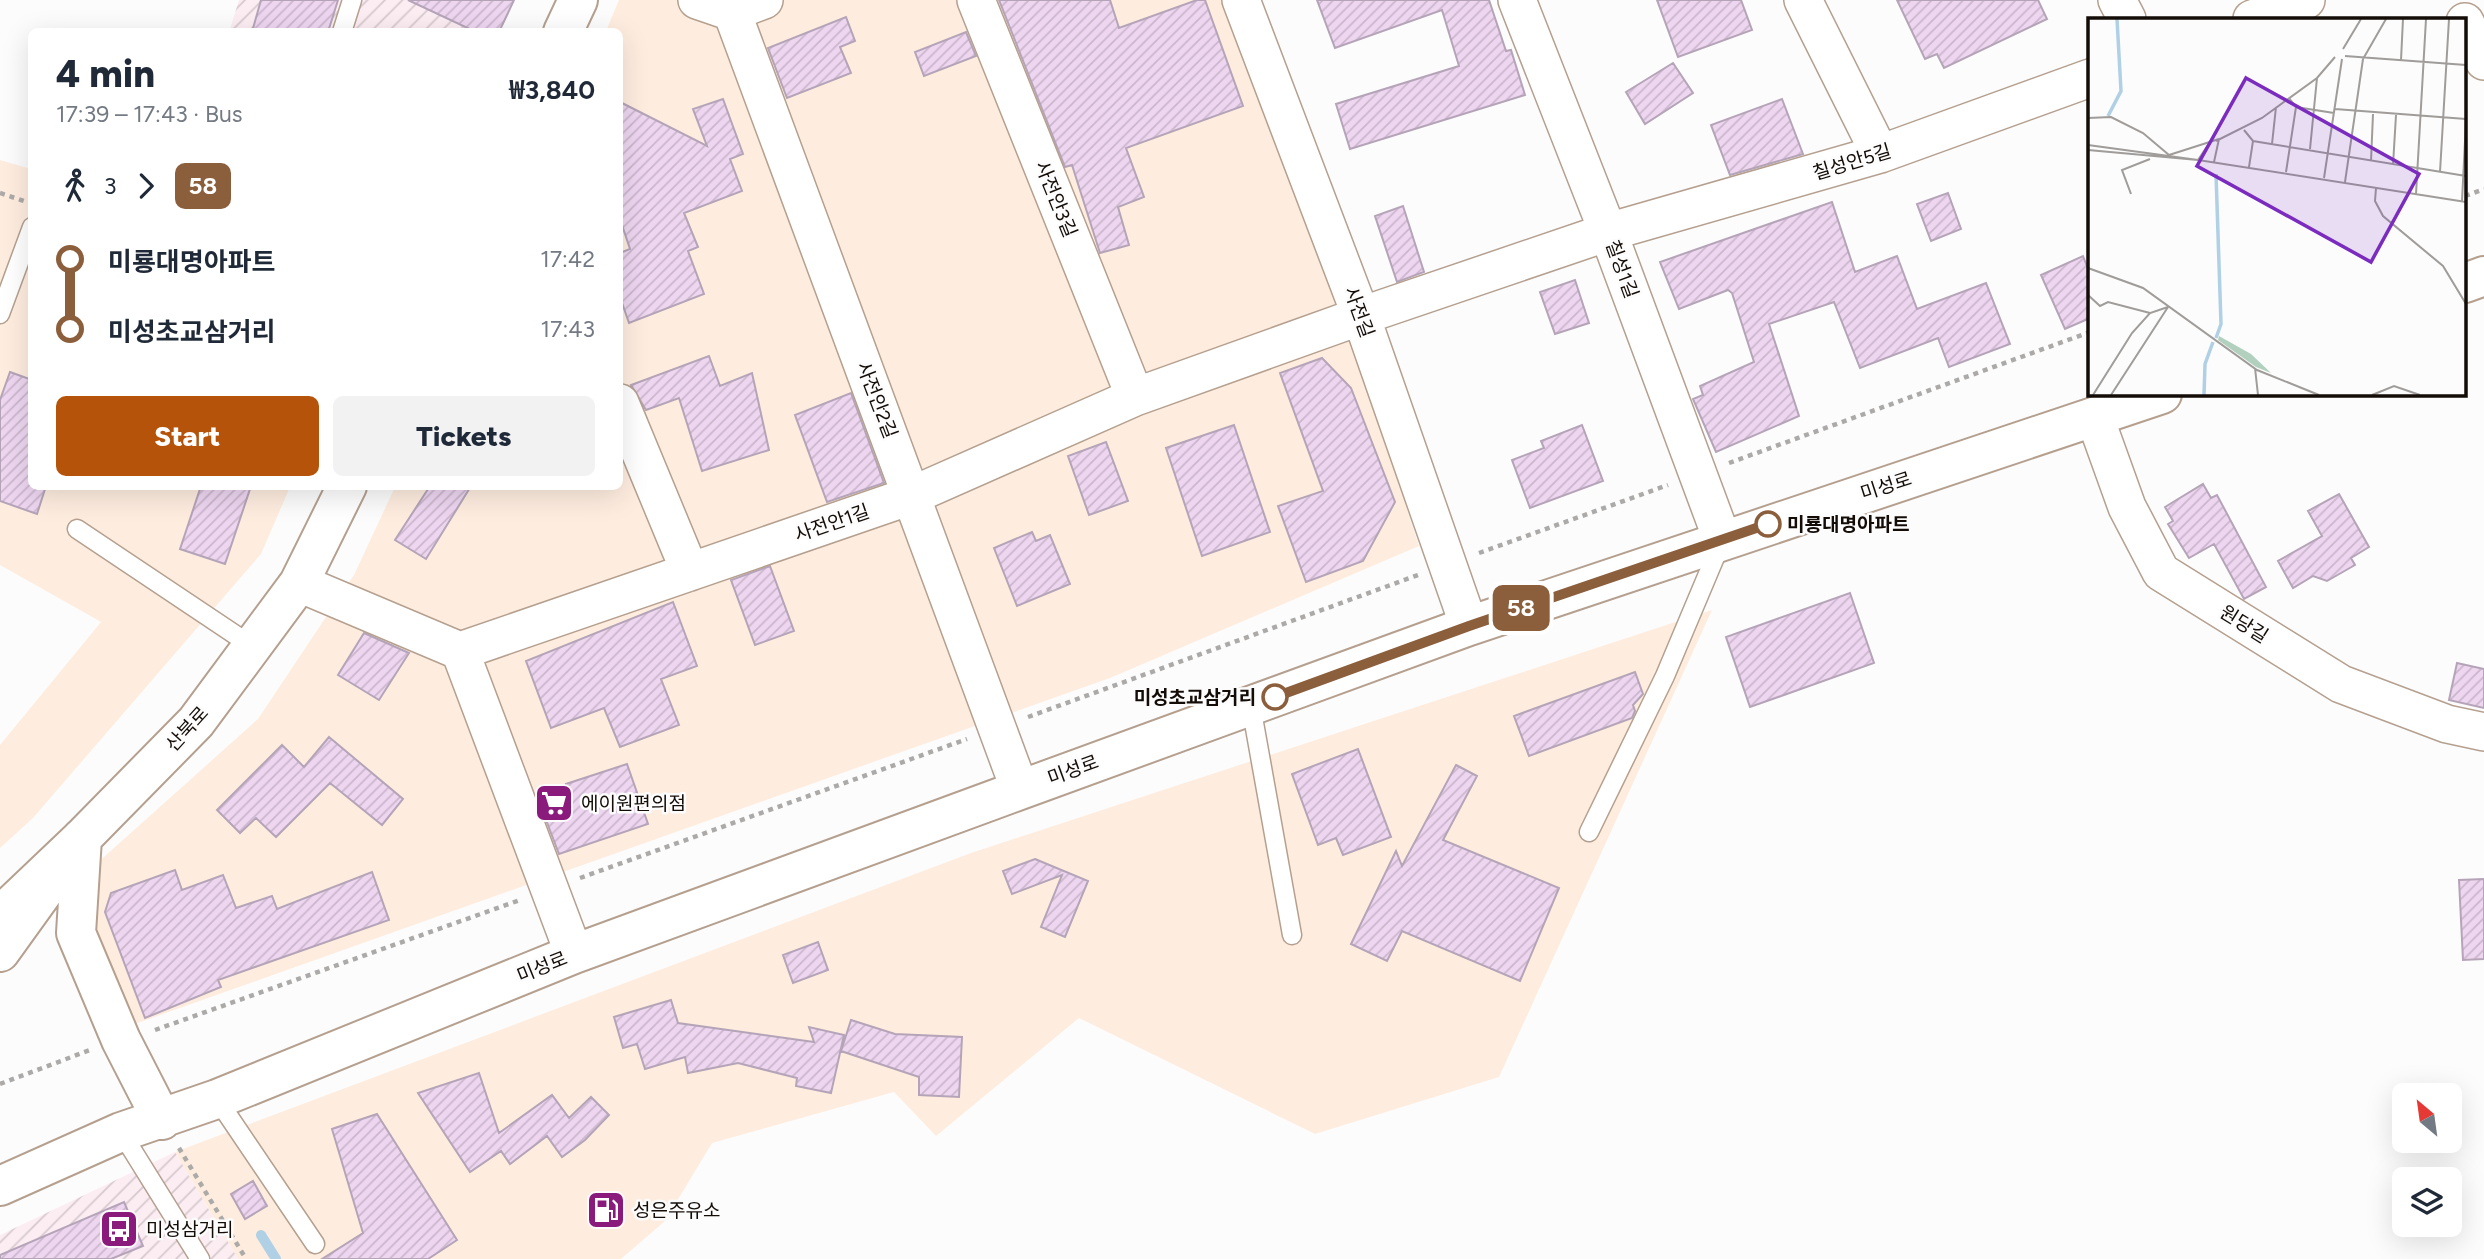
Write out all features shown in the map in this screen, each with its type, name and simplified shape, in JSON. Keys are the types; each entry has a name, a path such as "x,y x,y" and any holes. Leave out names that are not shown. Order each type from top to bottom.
{"street":[{"path":"565,28 578,0"},
{"path":"697,0 748,6"},
{"name":"사전안3길","path":"976,0 1135,397"},
{"name":"사전길","path":"1241,0 1361,316 1469,626"},
{"name":"칠성1길","path":"1517,0 1608,232 1722,539"},
{"path":"1804,0 1880,154"},
{"path":"2117,0 2126,18"},
{"path":"2255,18 2305,0"},
{"path":"2454,0 2463,18"},
{"name":"사전안2길","path":"748,6 913,495 1020,790"},
{"path":"2466,24 2484,61"},
{"name":"칠성안5길","path":"1361,316 1608,232 1880,154 2088,79"},
{"path":"2466,283 2484,276"},
{"name":"사전안1길","path":"460,651 913,495 1135,397 1361,316"},
{"name":"미성로","path":"0,1186 121,1132 217,1099 574,954 1020,790 1469,626 1722,539 2156,396"},
{"path":"623,411 690,572"},
{"name":"원당길","path":"2095,418 2127,507 2161,572 2341,684 2446,724 2484,732"},
{"name":"산북로","path":"0,952 82,838 196,722 299,583 345,490"},
{"path":"299,583 460,651 574,954"},
{"path":"0,916 82,838"},
{"path":"82,838 76,933 121,1040 162,1120"}],"lane":[{"path":"343,28 352,0"},
{"path":"0,314 28,238"},
{"path":"77,529 252,646"},
{"path":"1589,832 1665,676 1722,539"},
{"path":"1251,706 1292,934"},
{"path":"217,1099 315,1244"},
{"path":"121,1132 200,1259"}],"path":[{"path":"2466,196 2484,189"},
{"path":"0,193 28,202"},
{"path":"0,1084 50,1063 182,1022 2088,333"},
{"path":"162,1120 246,1259"}],"shaded area":[{"path":"239,0 510,0 497,28 230,28"},
{"path":"619,0 1225,0 1323,252 1419,546 1110,678 129,1026 87,940 95,865 258,719 354,575 394,490 623,490 623,28 607,28"},
{"path":"0,160 28,168 28,490 289,490 261,554 33,818 0,848 0,745 101,622 0,565"},
{"path":"1712,610 1499,1077 1315,1134 1079,1018 936,1136 894,1092 712,1143 665,1221 621,1259 238,1259 175,1152 971,853"},
{"path":"175,1152 238,1259 0,1259 0,1235"}],"building":[{"path":"261,0 338,0 329,28 253,28"},
{"path":"408,0 514,0 501,28 468,28"},
{"path":"999,0 1110,0 1119,28 1197,0 1205,0 1243,106 1126,148 1144,197 1118,207 1129,245 1100,253 1072,165 1065,167"},
{"path":"1317,0 1489,0 1506,51 1511,50 1525,95 1350,149 1336,104 1459,66 1442,10 1335,48"},
{"path":"1657,0 1741,0 1752,30 1678,57"},
{"path":"1897,0 2038,0 2047,19 1944,68 1937,54 1925,59"},
{"path":"846,17 855,41 840,47 851,73 787,98 768,48"},
{"path":"966,32 976,56 924,76 915,52"},
{"path":"1673,63 1693,93 1645,124 1626,92"},
{"path":"723,99 743,154 730,159 742,191 684,213 698,247 688,251 704,294 629,323 623,306 623,252 630,249 623,228 623,104 707,146 693,109"},
{"path":"1782,99 1803,154 1730,175 1711,125"},
{"path":"1948,193 1961,229 1931,241 1917,204"},
{"path":"1832,202 1855,272 1897,256 1917,309 1986,283 2010,344 1949,367 1938,338 1860,368 1834,302 1769,324 1799,416 1716,452 1693,399 1703,395 1700,386 1754,362 1732,293 1728,290 1679,309 1660,262"},
{"path":"1403,206 1424,272 1397,282 1375,216"},
{"path":"2083,256 2088,269 2088,319 2065,329 2041,275"},
{"path":"1575,280 1589,323 1555,334 1540,292"},
{"path":"709,356 720,386 752,373 769,450 702,471 679,398 646,410 631,385"},
{"path":"1322,358 1351,388 1395,502 1363,561 1306,582 1278,506 1323,491 1280,373"},
{"path":"10,372 28,379 28,490 45,490 37,514 0,501 0,400"},
{"path":"851,393 884,483 827,502 795,415"},
{"path":"1234,425 1270,532 1202,556 1166,448"},
{"path":"1582,425 1603,481 1530,508 1512,460 1544,448 1541,441"},
{"path":"1106,442 1128,501 1089,515 1068,456"},
{"path":"2203,484 2211,498 2217,495 2266,587 2244,599 2214,544 2189,558 2168,524 2173,521 2165,507"},
{"path":"200,490 250,490 225,564 180,549"},
{"path":"427,490 469,490 426,559 395,540"},
{"path":"2339,494 2369,547 2351,558 2355,565 2327,581 2313,576 2293,588 2278,561 2322,536 2308,511"},
{"path":"1032,532 1036,541 1050,535 1070,584 1017,606 994,548"},
{"path":"770,566 794,631 755,645 731,580"},
{"path":"1850,593 1874,663 1750,707 1726,637"},
{"path":"673,602 697,666 661,679 679,725 620,747 604,708 551,728 526,661"},
{"path":"364,633 409,653 379,700 338,675"},
{"path":"2457,663 2484,669 2484,708 2449,700"},
{"path":"1635,672 1643,694 1633,705 1635,711 1632,718 1529,756 1514,716"},
{"path":"329,737 403,799 382,825 330,783 276,837 256,818 240,833 217,810 282,745 304,767"},
{"path":"1358,749 1391,837 1343,855 1336,838 1318,845 1292,774"},
{"path":"627,764 648,824 559,854 540,804 569,794 566,784"},
{"path":"1456,765 1477,776 1443,840 1559,888 1520,981 1402,931 1387,961 1351,944 1396,851 1402,866"},
{"path":"1035,859 1088,881 1065,937 1041,927 1062,875 1012,894 1003,871"},
{"path":"175,870 182,890 223,875 236,908 272,896 277,909 372,872 389,920 218,980 221,987 145,1018 105,912 111,893"},
{"path":"2484,879 2484,959 2463,960 2459,880"},
{"path":"818,942 828,970 793,983 783,955"},
{"path":"671,1000 678,1023 814,1042 809,1027 844,1035 831,1093 796,1086 797,1078 738,1063 688,1073 685,1057 645,1069 637,1044 623,1048 614,1017"},
{"path":"851,1020 895,1034 962,1037 959,1097 919,1095 919,1077 841,1051"},
{"path":"479,1073 499,1133 552,1095 569,1118 591,1097 609,1115 585,1140 562,1157 547,1136 510,1164 501,1151 470,1172 418,1093"},
{"path":"377,1114 457,1240 428,1259 322,1259 363,1233 332,1129"},
{"path":"253,1181 267,1206 245,1219 231,1194"},
{"path":"124,1202 143,1246 111,1259 0,1259 0,1255"}],"waterway":[{"path":"261,1235 276,1259"}],"bus line":[{"name":"58","path":"1275,697 1469,626 1768,524"}],"place":[{"name":"미룡대명아파트","path":"1768,524"},
{"name":"미성초교삼거리","path":"1275,697"},
{"name":"에이원편의점","path":"554,803"},
{"name":"성은주유소","path":"606,1210"},
{"name":"미성삼거리","path":"119,1229"}]}
